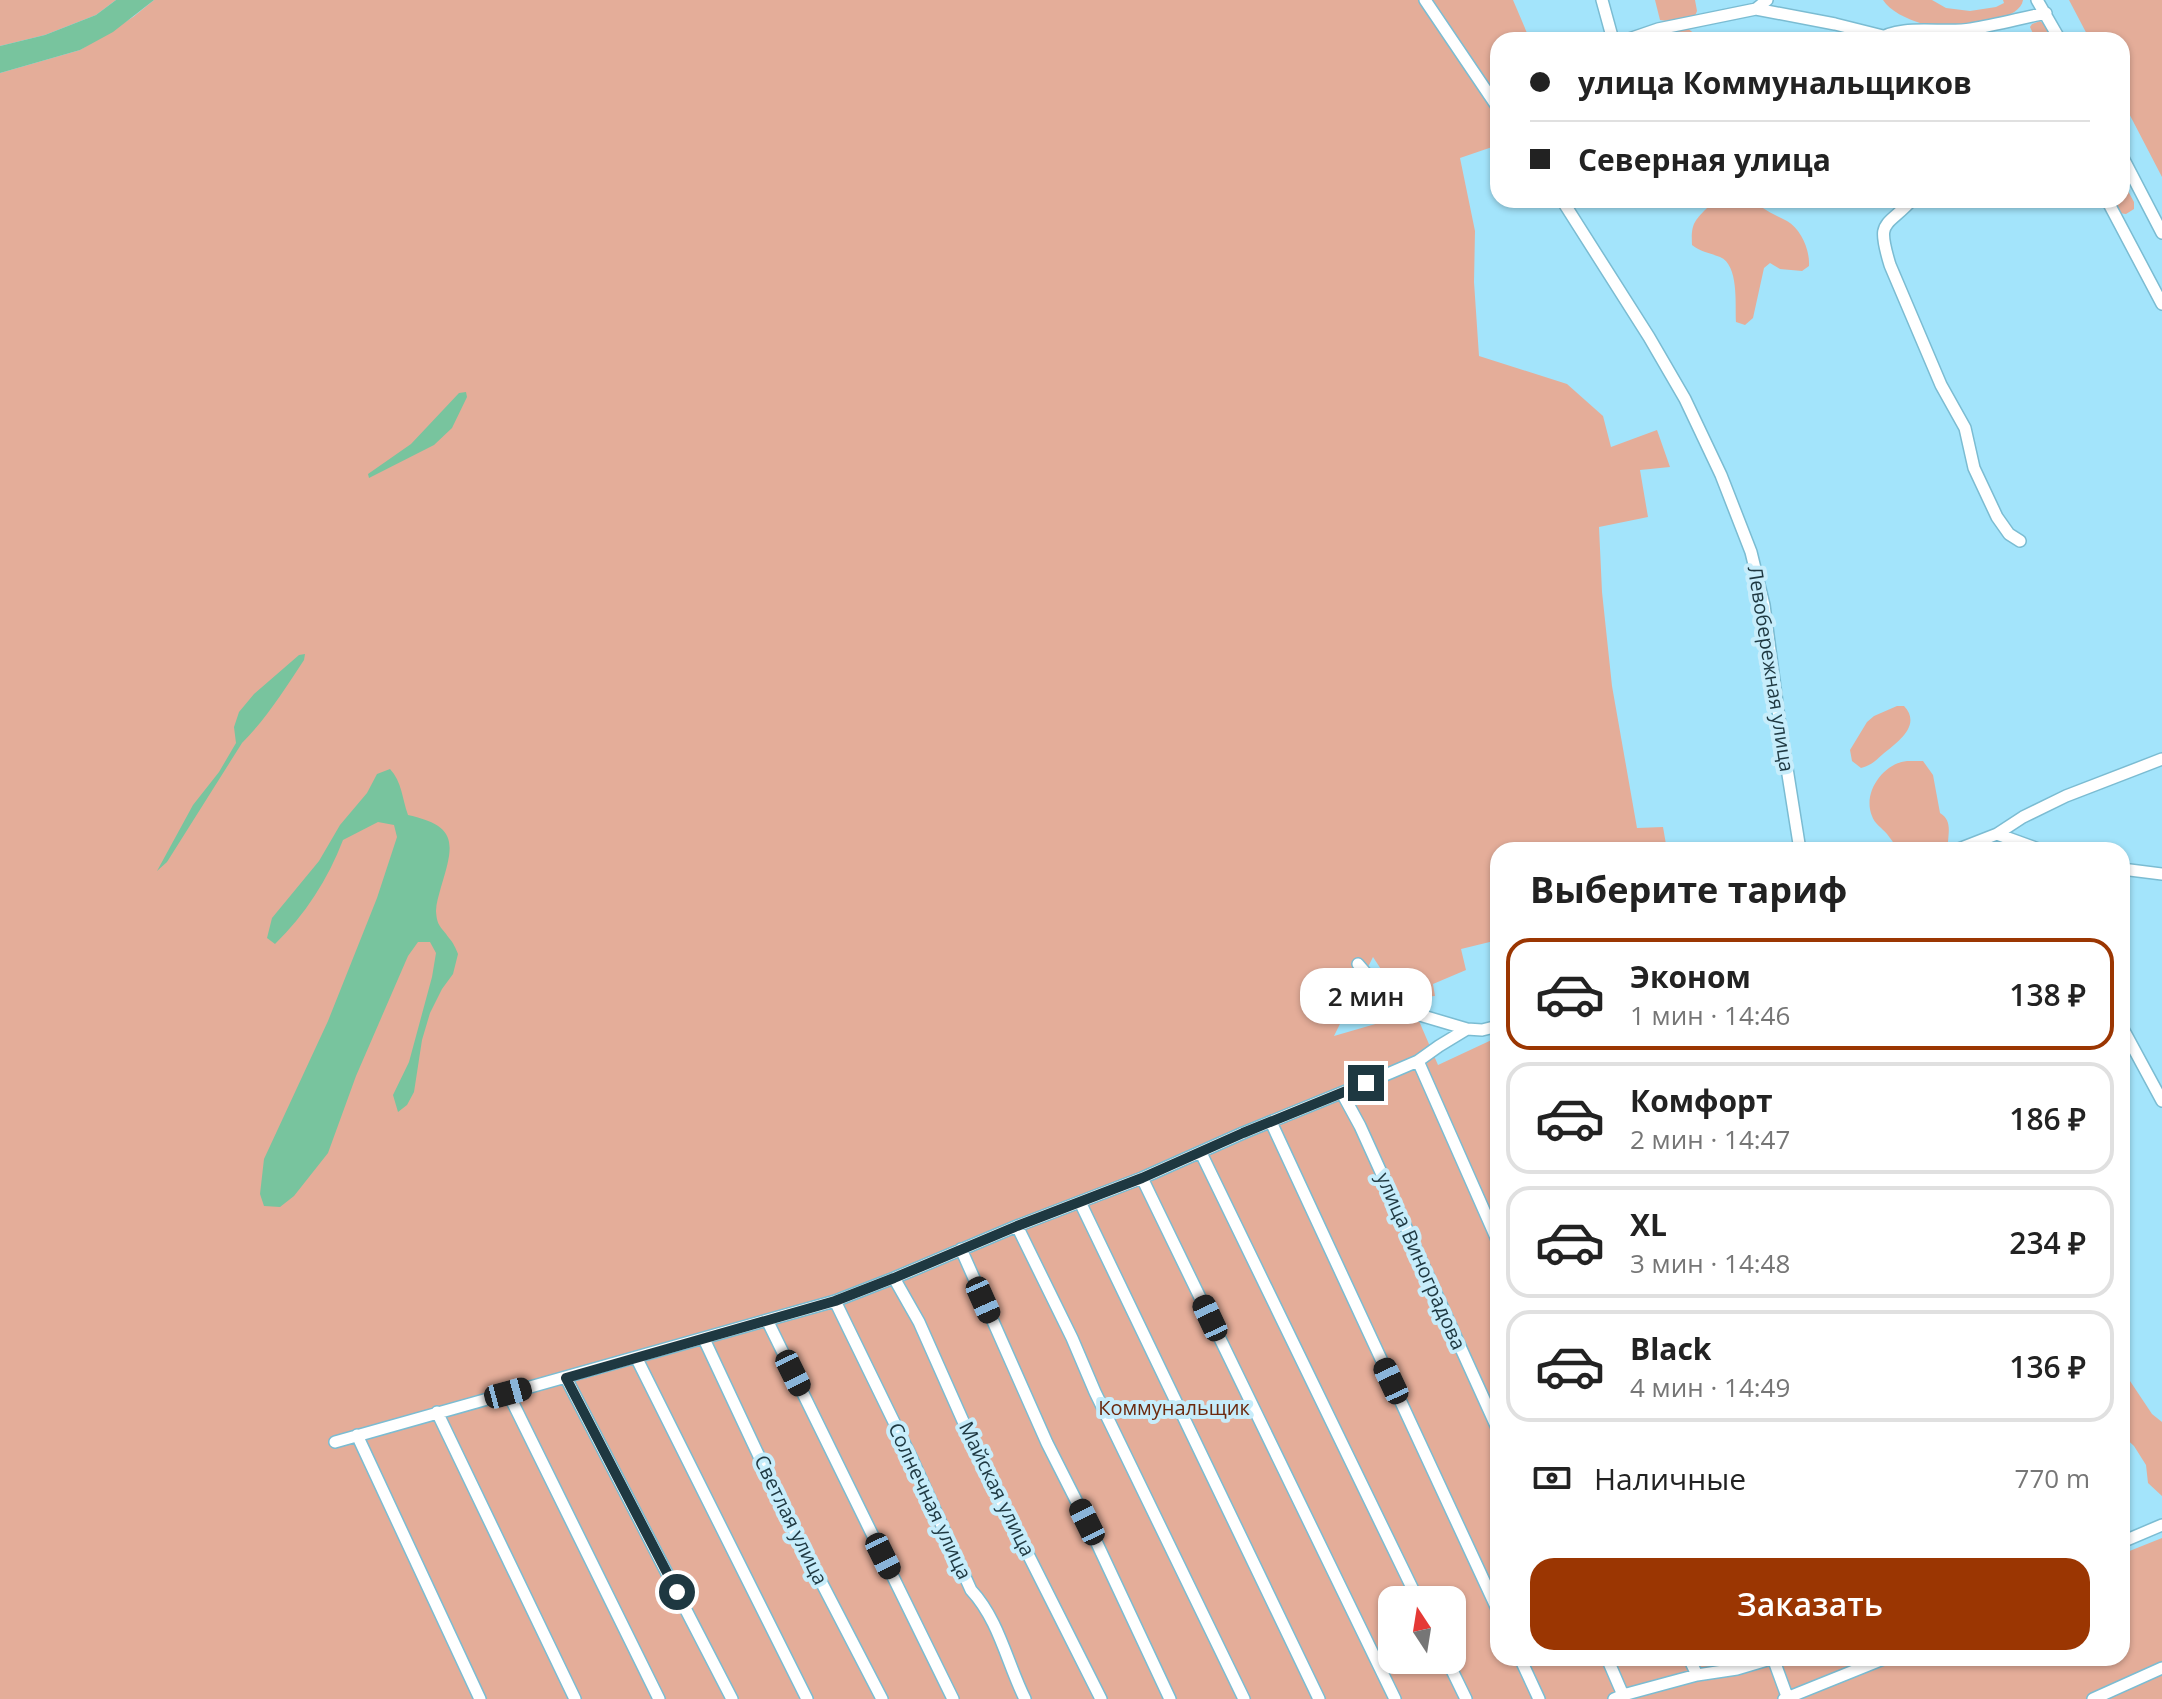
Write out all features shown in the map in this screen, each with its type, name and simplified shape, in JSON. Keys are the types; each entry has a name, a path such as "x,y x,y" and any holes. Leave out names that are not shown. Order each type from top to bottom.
{"street":[{"path":"1425,0 1490,96"},
{"path":"1602,0 1611,32"},
{"path":"1756,9 1767,0"},
{"path":"2037,0 2056,32"},
{"path":"1649,32 1756,9 1861,32"},
{"path":"1898,32 1968,30 2046,13"},
{"path":"2130,171 2162,233"},
{"name":"Левобережная улица","path":"1567,208 1685,399 1721,475 1751,552 1764,605 1799,842"},
{"path":"1903,208 1884,227 1887,256 1941,385 1965,428 1974,468 1997,517 2009,534 2020,541"},
{"path":"2111,208 2162,304"},
{"path":"1976,842 2066,796 2162,759"},
{"path":"1997,834 2019,842"},
{"path":"2130,870 2162,874"},
{"path":"1358,964 1396,1008 1467,1029 1490,1028"},
{"path":"335,1442 835,1301 1142,1178 1418,1061 1467,1029"},
{"path":"2130,1042 2162,1101"},
{"path":"1418,1061 1490,1224"},
{"name":"улица Виноградова","path":"1342,1093 1367,1140 1490,1412"},
{"path":"1271,1122 1490,1594"},
{"path":"1201,1153 1411,1586"},
{"path":"1142,1178 1395,1699"},
{"path":"1080,1202 1319,1699"},
{"path":"1017,1226 1244,1699"},
{"path":"961,1249 1047,1443 1170,1699"},
{"name":"Майская улица","path":"894,1278 919,1322 979,1457 1101,1699"},
{"name":"Солнечная улица","path":"835,1301 971,1590 982,1602 1000,1637 1025,1699"},
{"path":"767,1320 953,1699"},
{"name":"Светлая улица","path":"704,1339 788,1518 882,1699"},
{"path":"636,1357 807,1699"},
{"path":"566,1378 732,1699"},
{"path":"508,1393 659,1699"},
{"path":"437,1412 575,1699"},
{"path":"357,1435 480,1699"},
{"path":"2130,1539 2162,1525"},
{"path":"1524,1666 1539,1699"},
{"path":"1609,1666 1618,1697 1697,1675 1747,1666"},
{"path":"1693,1666 1697,1675"},
{"path":"1776,1666 1786,1698 1866,1666"},
{"path":"2093,1699 2162,1668"},
{"path":"1454,1674 1466,1699"}],"green space":[{"path":"0,0 116,0 96,15 45,35 0,46"},
{"name":"Коммунальщик","path":"154,0 1513,0 1527,32 1490,32 1490,148 1460,158 1475,231 1474,282 1479,356 1567,384 1603,416 1611,447 1657,430 1670,467 1640,470 1648,517 1599,527 1612,686 1637,828 1663,827 1666,842 1490,842 1490,942 1461,949 1466,970 1433,984 1435,996 1412,998 1404,982 1390,983 1373,957 1334,1036 1403,1016 1419,1021 1438,1065 1490,1041 1490,1666 2130,1666 2130,1551 2162,1538 2162,1699 0,1699 0,73 80,50"},
{"path":"1655,0 1695,0 1697,11 1695,16 1660,20"},
{"path":"1883,0 1932,0 1946,8 1970,11 1996,7 2004,3 2003,0 2023,0 2018,9 1994,20 1944,26 1910,19 1894,11"},
{"path":"2069,0 2162,0 2162,177 2130,115 2130,32 2086,32"},
{"path":"2040,21 2049,32 2032,32 2032,24"},
{"path":"1687,28 1692,32 1671,32"},
{"path":"2130,195 2134,209 2126,214 2119,213 2117,208 2130,208"},
{"path":"1707,208 1763,208 1787,221 1800,235 1806,247 1809,266 1802,271 1780,269 1770,263 1764,268 1753,318 1745,325 1736,322 1735,286 1726,261 1692,245 1694,223"},
{"path":"1897,706 1904,706 1909,713 1906,733 1875,761 1861,768 1852,761 1850,750 1867,722"},
{"path":"1923,761 1933,775 1940,813 1948,825 1948,842 1893,842 1874,821 1870,807 1873,789 1883,773 1898,763"},
{"path":"2130,1381 2152,1414 2162,1422 2162,1496 2148,1483 2146,1465 2130,1442"}],"shaded area":[{"path":"116,0 154,0 113,32 80,50 0,73 0,46 45,35 96,15"},
{"path":"466,392 467,397 452,428 434,445 369,478 368,474 411,444 459,393"},
{"path":"305,654 275,703 242,743 167,862 157,871 193,805 219,772 236,743 234,727 239,712 254,694 299,655"},
{"path":"390,769 399,785 408,815 436,825 448,838 449,858 436,911 438,923 458,954 453,974 430,1013 422,1040 414,1092 407,1105 398,1112 393,1095 409,1062 436,953 430,942 418,942 408,956 356,1076 328,1153 294,1196 280,1207 264,1206 260,1194 264,1159 328,1021 377,898 397,837 394,825 378,822 343,840 315,896 275,944 267,938 272,918 319,861 340,825 367,793 377,774"}],"route":[{"path":"677,1592 566,1378 835,1301 1142,1178 1366,1083"}]}
